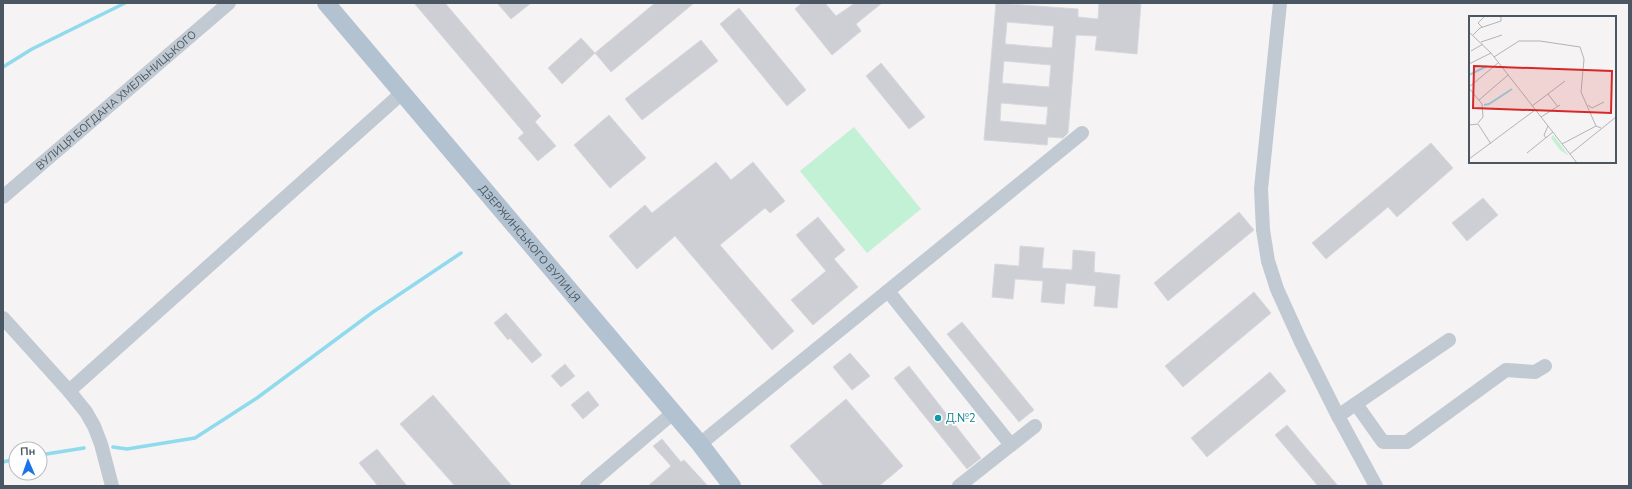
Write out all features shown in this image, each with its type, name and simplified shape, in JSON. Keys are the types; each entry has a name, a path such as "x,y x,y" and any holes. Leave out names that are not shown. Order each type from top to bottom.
{"main road":[{"name":"ДЗЕРЖИНСЬКОГО ВУЛИЦЯ","path":"326,3 700,444 732,486"}],"street":[{"name":"ВУЛИЦЯ БОГДАНА ХМЕЛЬНИЦЬКОГО","path":"3,197 229,3"},
{"path":"1280,3 1261,189 1263,230 1268,261 1277,289 1301,342 1338,416 1376,486"},
{"path":"69,391 402,93"},
{"path":"700,444 1082,133"},
{"path":"888,291 1011,445"},
{"path":"3,318 86,412 94,426 101,444 112,486"},
{"path":"1338,416 1449,340"},
{"path":"1356,404 1383,442 1407,442 1506,370 1536,372 1545,366"},
{"path":"587,486 673,413"},
{"path":"959,486 1034,426"}],"green space":[{"path":"854,127 921,209 867,253 800,171"}],"building":[{"path":"414,3 445,3 541,116 535,122 556,146 538,161 518,138 524,133"},
{"path":"497,3 531,3 511,19"},
{"path":"655,3 694,3 611,72 595,53"},
{"path":"802,3 825,3 836,16 855,3 882,3 856,24 861,31 832,55 795,9"},
{"path":"996,3 1078,9 1078,17 1098,19 1099,3 1141,3 1137,54 1095,50 1097,36 1076,35 1068,133 1063,138 1048,137 1047,145 984,140","holes":["1007,22 1054,26 1052,48 1005,44","1004,61 1051,65 1049,87 1002,83","1001,103 1048,107 1046,125 1000,121"]},
{"path":"739,8 806,90 787,106 720,24"},
{"path":"581,38 595,53 562,84 548,68"},
{"path":"701,40 718,61 642,120 625,99"},
{"path":"881,63 925,117 909,129 866,76"},
{"path":"609,115 646,158 610,188 574,145"},
{"path":"1431,143 1453,168 1397,217 1388,207 1326,259 1312,243"},
{"path":"716,162 731,180 753,162 785,201 770,213 765,208 720,245 794,331 772,350 675,236 637,269 609,236 645,205 652,213"},
{"path":"1483,198 1498,215 1467,241 1452,223"},
{"path":"1239,212 1254,230 1168,301 1154,283"},
{"path":"818,217 845,250 834,259 858,287 813,325 791,300 826,271 796,235"},
{"path":"1020,246 1044,248 1042,268 1072,270 1073,250 1095,252 1094,272 1120,275 1117,308 1094,306 1096,286 1066,283 1064,304 1041,302 1043,281 1015,279 1013,299 992,297 995,264 1019,266"},
{"path":"1254,292 1271,313 1183,387 1165,366"},
{"path":"506,313 542,355 532,363 510,338 508,340 494,323"},
{"path":"962,322 1034,410 1019,422 947,334"},
{"path":"850,353 870,376 852,390 833,367"},
{"path":"565,364 575,376 561,387 551,376"},
{"name":"Д.№2","path":"909,366 981,458 967,469 894,378"},
{"path":"1270,372 1286,391 1207,457 1191,438"},
{"path":"588,391 599,405 583,419 571,405"},
{"path":"433,395 512,486 455,486 400,424"},
{"path":"846,399 903,466 879,486 824,486 790,446"},
{"path":"1287,425 1338,486 1318,486 1275,435"},
{"path":"662,439 681,462 684,460 708,486 648,486 671,466 653,446"},
{"path":"377,449 407,486 378,486 359,463"}],"waterway":[{"path":"3,67 32,49 125,3"},
{"path":"113,447 127,449 195,438 257,398 373,312 461,253"},
{"path":"48,454 84,448"},
{"path":"3,462 8,461"}],"place":[{"name":"Д.№2","path":"938,418"}]}
